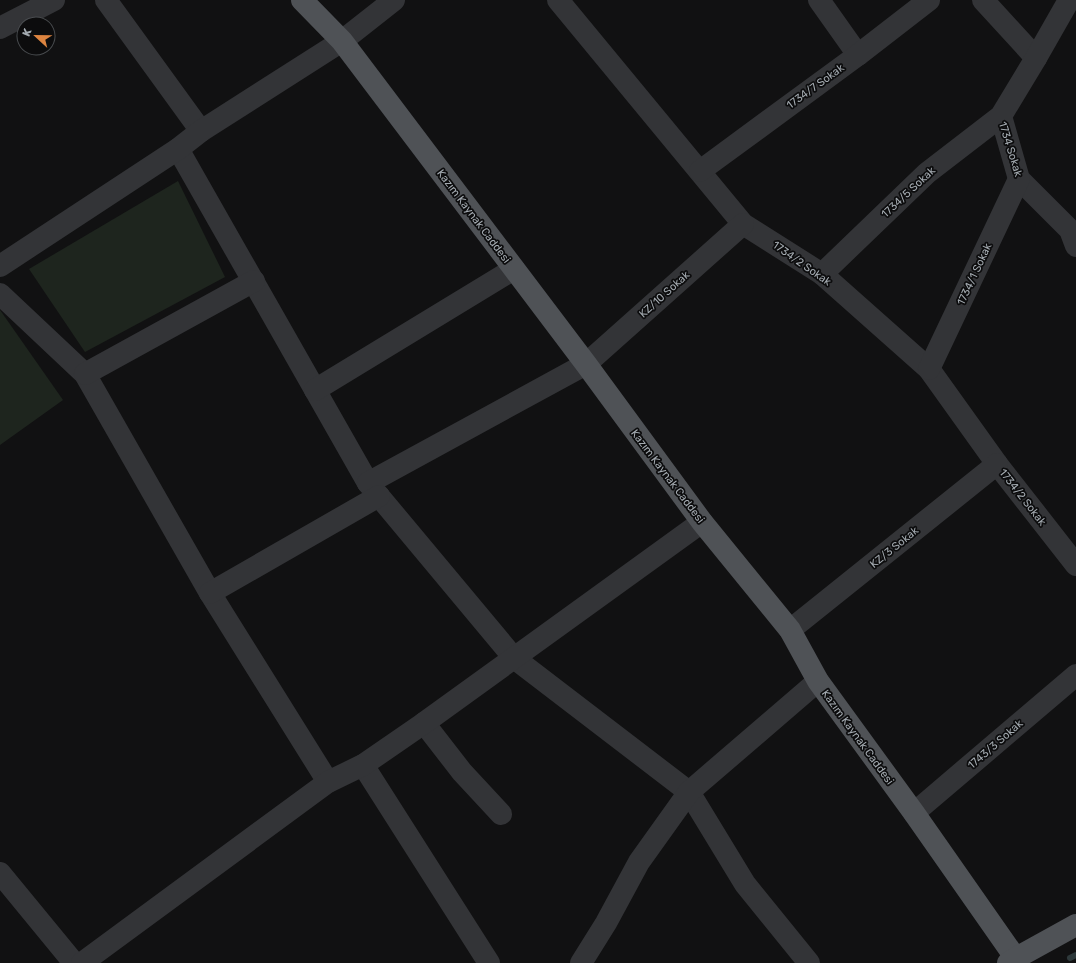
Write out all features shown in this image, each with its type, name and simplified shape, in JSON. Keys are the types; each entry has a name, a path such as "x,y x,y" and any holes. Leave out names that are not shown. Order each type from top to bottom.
{"main road":[{"name":"Kazım Kaynak Caddesi","path":"302,0 342,41 586,364 702,522 790,630 818,682 914,813 1014,961"},
{"path":"1014,961 1076,925"}],"street":[{"path":"0,28 54,0"},
{"path":"106,0 201,131"},
{"path":"0,266 178,148 201,131 342,41 394,0"},
{"name":"1734/2 Sokak","path":"558,0 743,224 822,274 929,369 997,464 1076,565"},
{"path":"819,0 858,55"},
{"name":"1734/7 Sokak","path":"700,171 858,55 929,0"},
{"path":"983,0 1036,58"},
{"name":"1734 Sokak","path":"1069,0 1001,116 1019,179 1074,234"},
{"name":"1734/5 Sokak","path":"822,274 926,173 1001,116"},
{"path":"178,148 373,490 514,658 689,792 745,884 809,963"},
{"name":"1734/1 Sokak","path":"929,369 1019,179"},
{"name":"KZ/10 Sokak","path":"210,593 373,490 586,364 743,224"},
{"path":"315,390 514,269"},
{"path":"85,374 254,281"},
{"path":"0,294 85,374 210,593 328,782"},
{"name":"KZ/3 Sokak","path":"790,630 997,464"},
{"path":"82,963 328,782 362,765 424,723 702,522"},
{"name":"1743/3 Sokak","path":"914,813 1076,674"},
{"path":"581,963 606,923 639,862 689,792 818,682"},
{"path":"424,723 462,772 501,814"},
{"path":"362,765 489,963"},
{"path":"0,873 74,963"}],"shaded area":[{"path":"178,181 225,277 85,352 29,269"},
{"path":"0,310 63,400 0,445"}],"waterway":[{"path":"1070,958 1076,955"}]}
